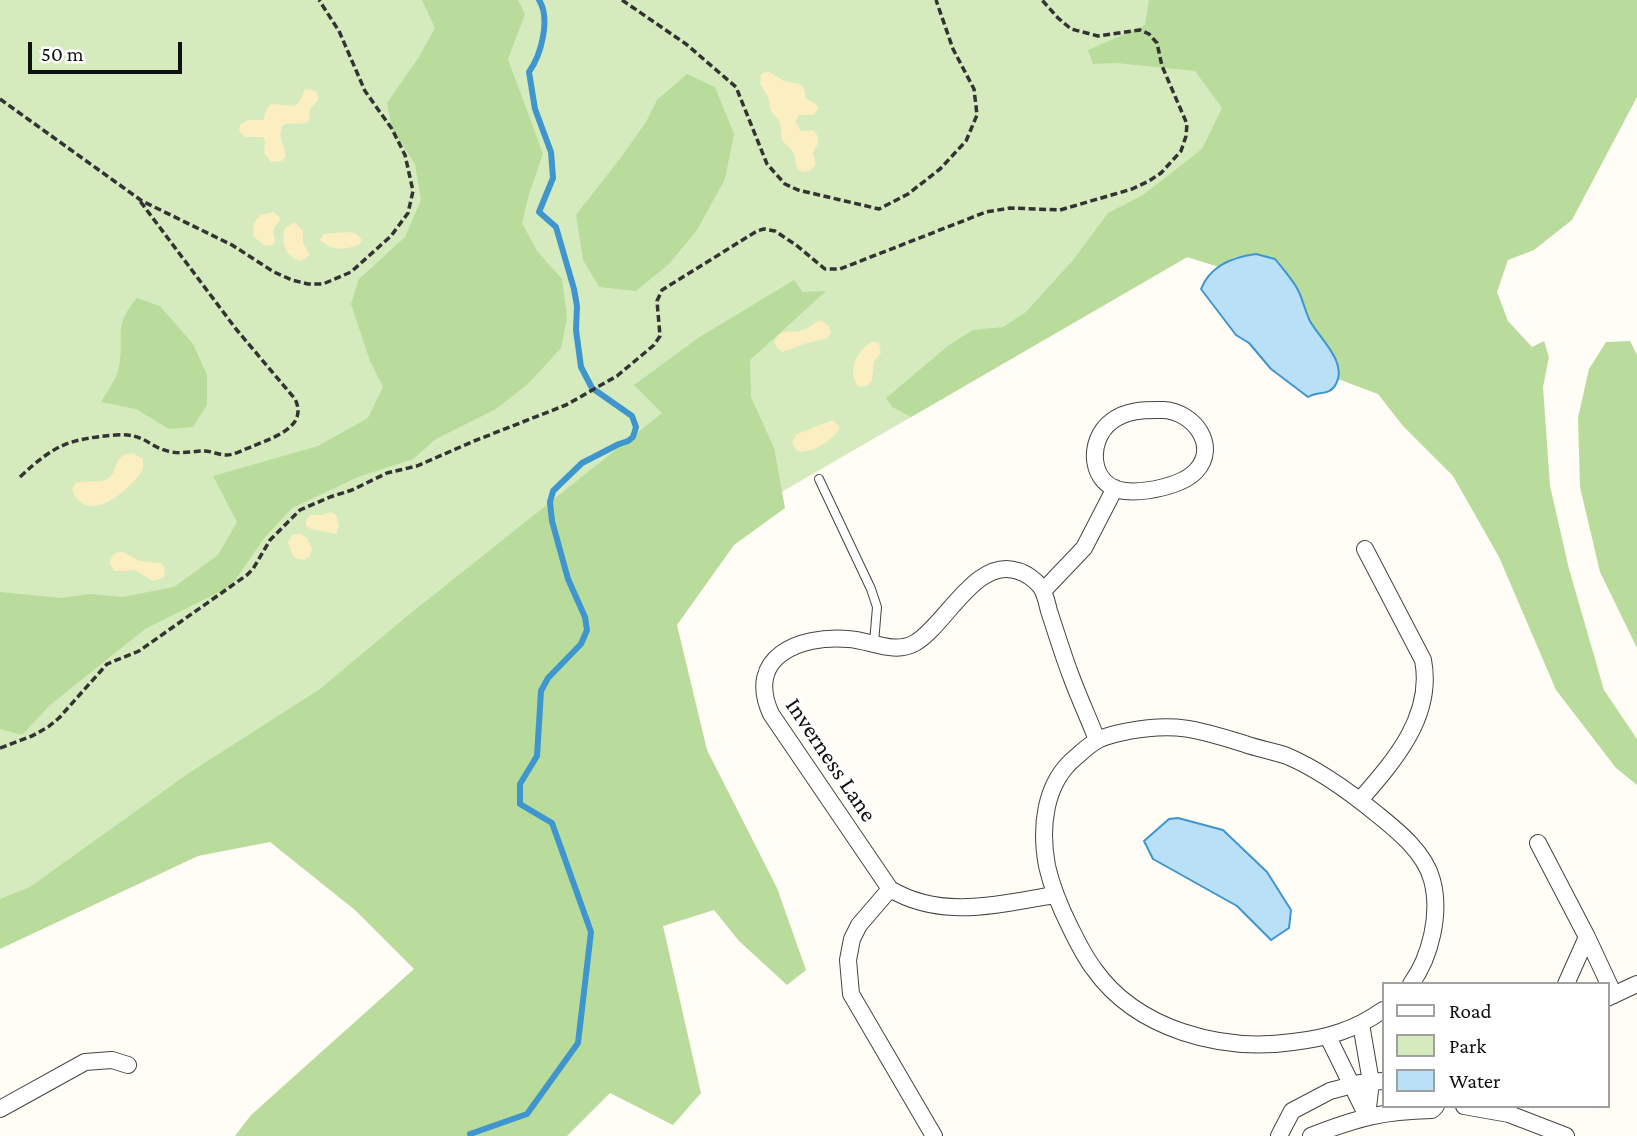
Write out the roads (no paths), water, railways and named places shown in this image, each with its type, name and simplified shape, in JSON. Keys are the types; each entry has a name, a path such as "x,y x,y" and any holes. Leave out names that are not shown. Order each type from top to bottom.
{"street":[{"path":"1164,410 1177,411 1197,426 1203,436 1202,461 1197,471 1180,484 1134,491 1115,488 1101,475 1095,463 1094,452 1096,440 1112,421 1125,414 1164,410"},
{"path":"1097,740 1071,677 1043,592 1084,548 1115,488"},
{"path":"1360,800 1396,760 1408,739 1424,693 1426,677 1423,660 1365,549"},
{"name":"Inverness Lane","path":"890,889 771,714 763,697 763,681 767,668 776,657 790,648 829,638 893,648 912,644 926,635 978,578 991,571 1003,568 1017,570 1030,577 1043,592"},
{"path":"1382,1011 1361,1024 1328,1037 1275,1045 1236,1044 1190,1035 1147,1016 1094,971 1055,895 1045,845 1046,806 1068,764 1097,740 1113,734 1177,726 1202,730 1286,756 1316,771 1360,800 1397,830 1425,864 1432,880 1436,908 1430,943 1413,982"},
{"path":"1538,843 1587,937 1605,982"},
{"path":"934,1136 851,994 848,960 852,939 859,925 890,889 907,899 954,909 979,908 1055,895"},
{"path":"1567,982 1587,937"},
{"path":"1610,996 1637,984"},
{"path":"1361,1024 1377,1082 1367,1116"},
{"path":"1328,1037 1367,1116"},
{"path":"0,1109 85,1062 112,1060 128,1065"},
{"path":"1279,1136 1292,1111 1330,1091 1377,1082"},
{"path":"1311,1136 1367,1116 1434,1108"},
{"path":"1487,1108 1510,1110 1566,1136"}],"lane":[{"path":"819,479 877,607 874,643"}],"water":[{"path":"1256,254 1275,259 1290,278 1298,290 1310,321 1331,351 1339,376 1333,388 1327,392 1308,397 1271,369 1249,343 1236,335 1201,289 1210,274 1223,264"},
{"path":"1178,818 1223,830 1267,872 1291,910 1289,928 1271,940 1237,906 1153,859 1144,841 1169,819"}],"waterway":[{"path":"471,1136 470,1134 527,1114 578,1043 591,932 552,823 520,804 520,784 537,756 541,691 548,678 581,644 587,630 585,617 568,579 552,521 550,502 553,491 582,463 628,441 633,437 636,427 632,416 592,388 581,367 574,289 556,227 539,212 553,178 551,152 535,109 529,72 543,37 544,17 539,0"}]}
